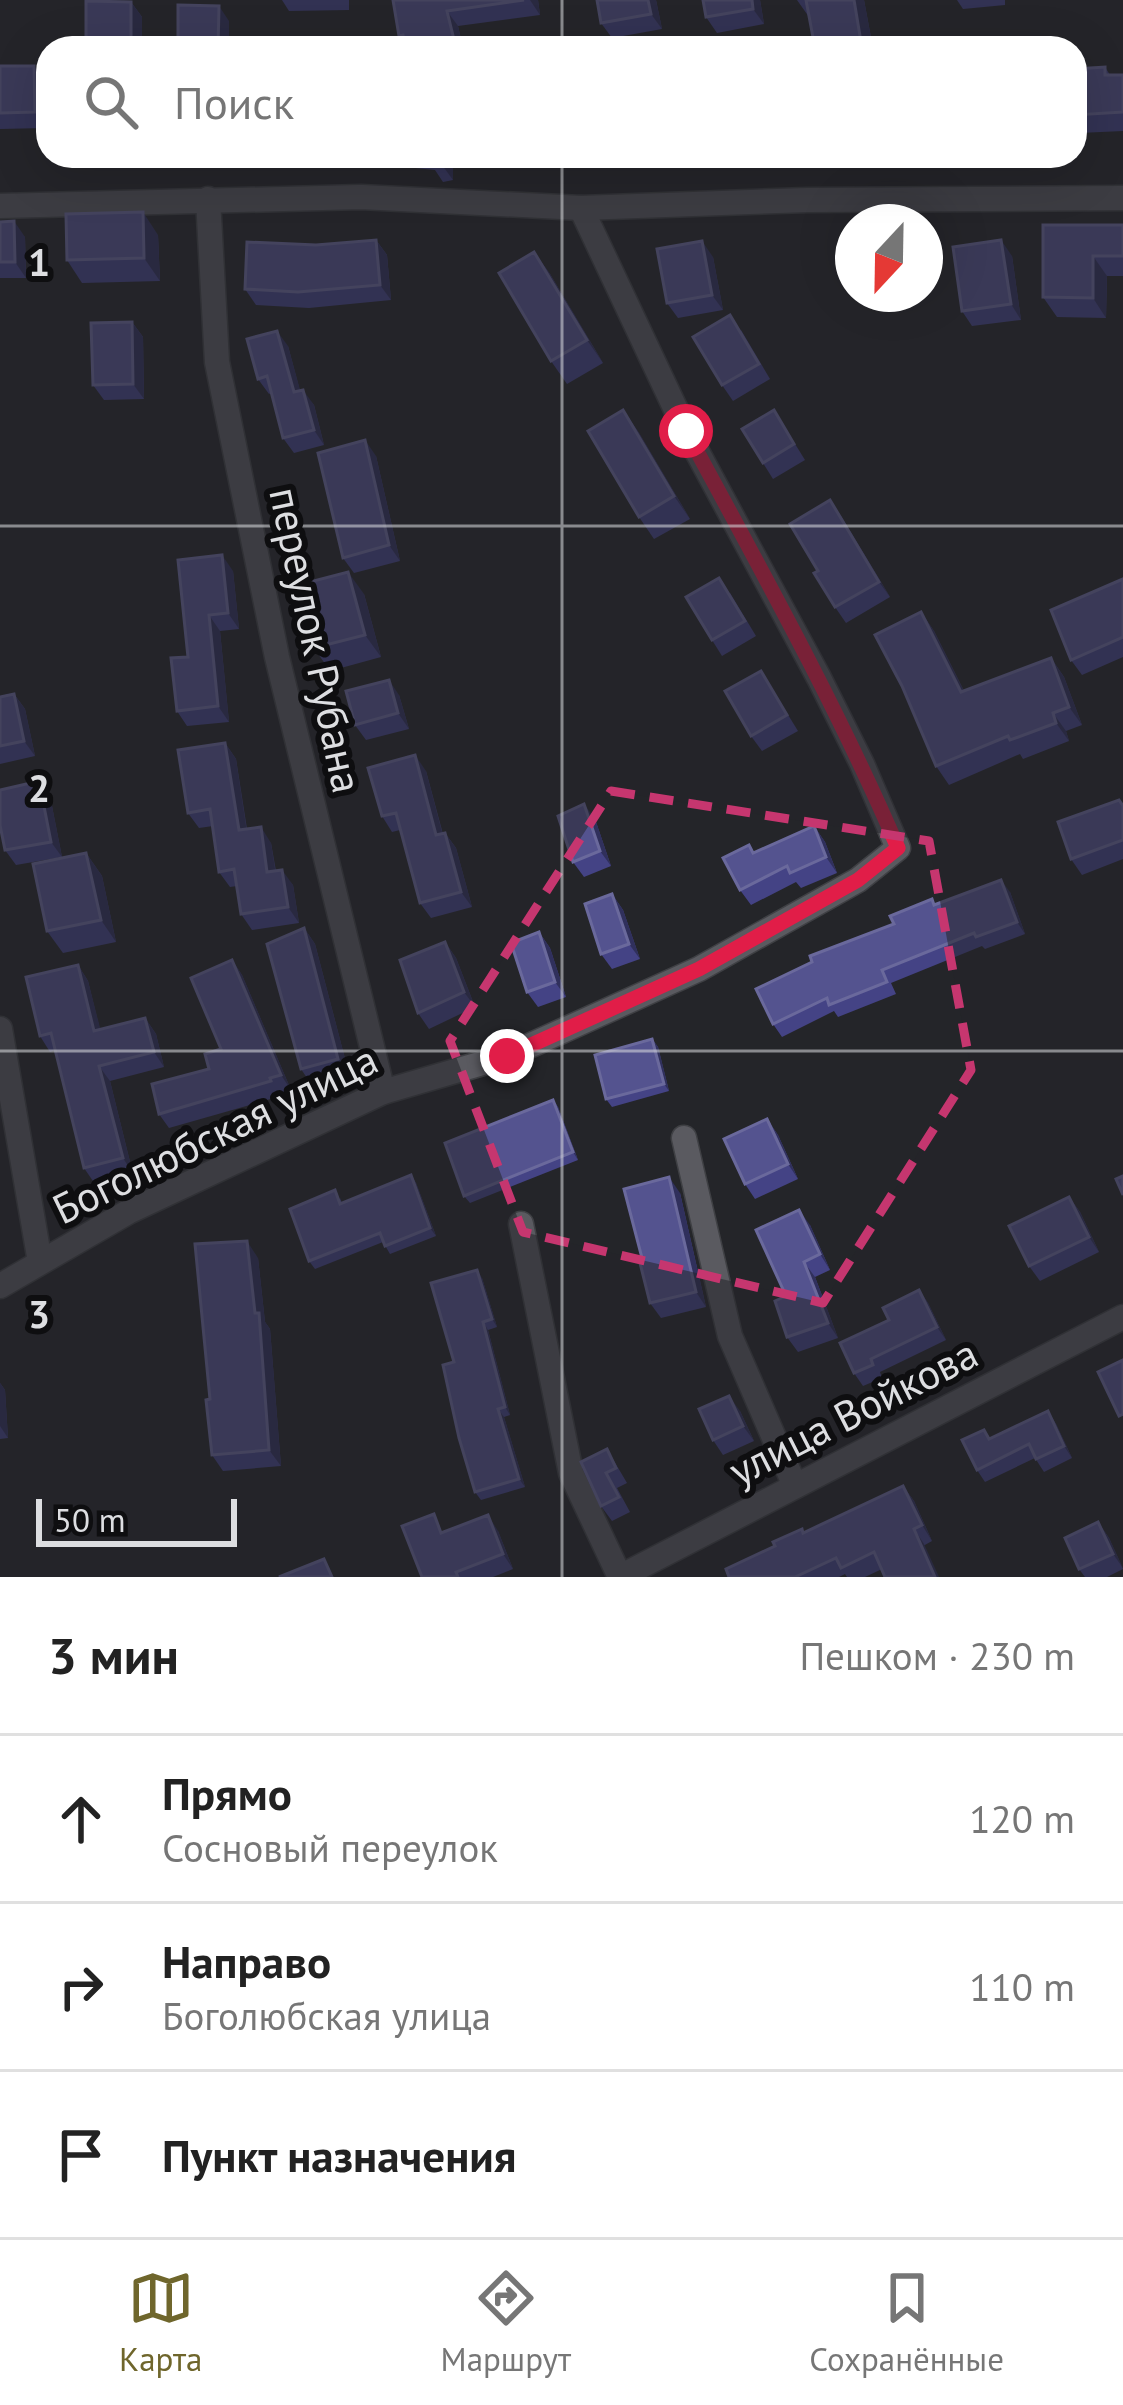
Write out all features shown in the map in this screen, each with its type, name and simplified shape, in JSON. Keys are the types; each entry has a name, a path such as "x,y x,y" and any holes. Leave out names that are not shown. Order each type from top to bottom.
{"street":[{"path":"0,206 362,197 581,208 807,200 1123,198"},
{"name":"переулок Рубана","path":"208,199 217,362 278,657 382,1092"},
{"name":"Боголюбская улица","path":"0,1286 128,1212 382,1092 507,1056 699,969 858,880 898,848 853,747 686,431 581,208"},
{"path":"0,1029 40,1262"},
{"path":"684,1138 730,1336 795,1486"},
{"path":"521,1224 571,1474 620,1577"},
{"name":"улица Войкова","path":"620,1577 1123,1317"}],"highlighted area":[{"path":"611,791 929,841 971,1070 823,1303 523,1232 450,1041"}],"building":[{"path":"393,0 524,0 447,11 453,36 399,36"},
{"path":"597,0 648,0 651,14 601,23"},
{"path":"703,0 752,0 753,9 706,17"},
{"path":"806,0 854,0 860,36 813,36"},
{"path":"86,1 131,2 131,36 86,36"},
{"path":"178,5 219,6 218,36 178,36"},
{"path":"0,66 34,66 35,112 0,113"},
{"path":"1105,67 1105,75 1123,75 1123,112 1087,114 1087,68"},
{"path":"143,212 144,258 67,260 66,214"},
{"path":"14,221 15,262 0,262 0,222"},
{"path":"1043,225 1123,225 1123,256 1093,256 1093,298 1043,297"},
{"path":"376,240 380,285 298,292 245,289 247,242 316,245"},
{"path":"1001,240 1011,304 962,311 953,247"},
{"path":"702,241 712,295 667,303 657,249"},
{"path":"534,252 587,340 551,361 499,273"},
{"path":"730,315 759,364 722,385 693,337"},
{"path":"132,322 133,384 93,385 91,323"},
{"path":"277,331 294,392 303,390 314,430 283,438 267,376 258,379 247,339"},
{"path":"623,410 674,496 639,517 588,431"},
{"path":"774,410 794,444 763,463 742,429"},
{"path":"365,440 389,545 343,558 318,453"},
{"path":"830,500 879,582 835,607 790,524"},
{"path":"222,555 228,613 209,615 218,706 177,711 171,658 188,657 178,560"},
{"path":"348,572 365,635 314,648 298,585"},
{"path":"719,578 745,621 712,640 686,597"},
{"path":"1123,579 1123,637 1071,660 1051,610"},
{"path":"921,612 961,692 1051,658 1069,707 1053,713 1056,723 1010,740 1008,736 936,766 875,635"},
{"path":"761,671 787,715 751,736 725,691"},
{"path":"389,680 398,713 355,725 346,691"},
{"path":"14,694 24,741 0,746 0,697"},
{"path":"225,743 239,830 261,827 267,872 282,870 288,907 241,914 234,869 219,872 210,809 188,813 178,750"},
{"path":"415,755 436,835 445,833 461,892 420,903 396,813 382,816 368,768"},
{"path":"39,781 51,842 5,850 0,790"},
{"path":"1119,800 1123,840 1071,859 1058,822"},
{"path":"584,804 600,851 573,862 558,816"},
{"path":"814,826 826,857 790,873 787,866 740,890 723,858 749,845 753,853"},
{"path":"86,853 101,920 47,931 33,864"},
{"path":"1001,880 1017,922 976,937 974,933 882,970 887,982 829,1005 827,998 773,1024 756,989 812,962 810,956 894,924 890,916"},
{"path":"612,894 629,944 601,954 585,904"},
{"path":"304,928 338,1059 301,1069 267,944"},
{"path":"539,932 555,982 527,992 511,943"},
{"path":"445,942 464,992 418,1013 400,960"},
{"path":"232,960 281,1075 159,1114 152,1084 209,1069 205,1054 221,1049 191,978"},
{"path":"78,965 94,1031 145,1018 154,1052 99,1066 123,1158 84,1168 51,1033 40,1036 26,977"},
{"path":"652,1039 664,1084 606,1099 595,1055"},
{"path":"553,1100 573,1152 464,1196 445,1143"},
{"path":"767,1119 788,1164 745,1184 724,1139"},
{"path":"411,1175 430,1228 385,1246 380,1233 309,1261 290,1209 335,1190 340,1204"},
{"path":"669,1177 696,1292 650,1303 624,1189"},
{"path":"1069,1197 1089,1237 1029,1266 1009,1226"},
{"path":"799,1210 820,1254 804,1262 828,1323 787,1337 775,1301 786,1296 756,1230"},
{"path":"247,1241 255,1313 259,1313 269,1450 212,1455 195,1244"},
{"path":"477,1270 492,1319 483,1322 505,1407 498,1409 519,1479 475,1492 443,1365 454,1362 431,1283"},
{"path":"919,1290 937,1327 871,1359 873,1365 854,1373 840,1343 889,1320 883,1308"},
{"path":"1123,1360 1123,1414 1119,1416 1098,1372"},
{"path":"729,1396 743,1426 713,1440 699,1409"},
{"path":"1048,1411 1064,1446 1036,1459 1029,1444 977,1470 962,1440 984,1430 989,1439"},
{"path":"607,1449 616,1468 606,1473 619,1497 601,1506 581,1462"},
{"path":"903,1486 922,1525 914,1529 935,1577 885,1577 874,1552 841,1568 836,1558 795,1577 729,1577 726,1569 775,1546 773,1542 802,1529 803,1533"},
{"path":"434,1514 441,1533 488,1515 503,1554 456,1572 458,1577 422,1577 402,1526"},
{"path":"1098,1522 1113,1554 1079,1569 1065,1538"},
{"path":"324,1559 332,1577 279,1577"}],"route":[{"path":"507,1056 699,969 858,880 898,848 819,678 686,431"}]}
